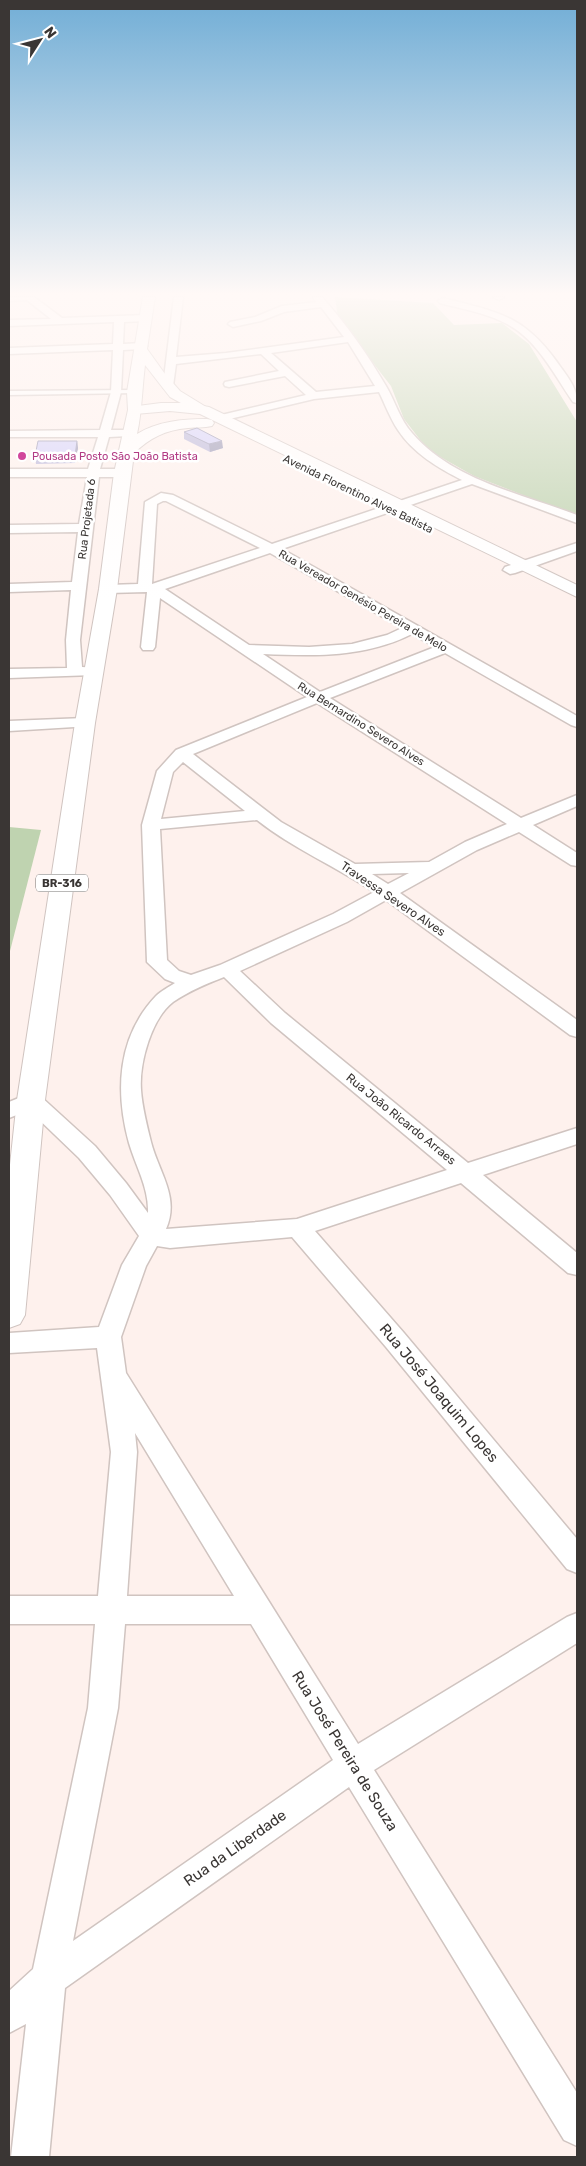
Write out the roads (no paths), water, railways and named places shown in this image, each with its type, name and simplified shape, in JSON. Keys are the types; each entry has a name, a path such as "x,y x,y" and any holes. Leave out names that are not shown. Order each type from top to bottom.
{"main road":[{"name":"BR-316","path":"9,1315 31,1100 85,724 85,671 108,589 126,453 135,410 134,398"},
{"path":"182,398 210,417"},
{"name":"Avenida Florentino Alves Batista","path":"135,410 210,417 516,567 577,592"},
{"path":"126,453 145,436 163,429 210,417"},
{"name":"Avenida Florentino Alves Batista","path":"516,567 577,603"}],"street":[{"name":"Rua Projetada 6","path":"85,671 73,640 85,528 93,473 114,398"},
{"path":"210,417 304,398"},
{"path":"386,398 396,420 422,451 473,480 577,519"},
{"path":"9,434 105,433 126,453 93,473 9,474"},
{"path":"108,589 149,588 272,549 473,480"},
{"name":"Rua Vereador Genésio Pereira de Melo","path":"149,588 151,502 161,497 169,498 272,549 405,632 445,648 577,722"},
{"path":"9,530 85,528"},
{"path":"516,567 577,547"},
{"path":"9,588 80,586"},
{"path":"148,647 149,588"},
{"name":"Rua Bernardino Severo Alves","path":"149,588 577,861"},
{"path":"245,648 348,650 377,644 405,632"},
{"path":"191,982 172,975 157,962 152,825 165,771 182,753 235,730 445,648"},
{"path":"9,674 85,671"},
{"path":"9,726 85,724"},
{"name":"Travessa Severo Alves","path":"182,753 275,826 352,869 387,892 577,1030"},
{"path":"30,2157 48,1980 103,1708 124,1452 108,1336 134,1265 159,1218 160,1199 140,1143 130,1089 135,1050 147,1021 164,999 191,982 227,969 340,918 471,846 577,800"},
{"path":"152,825 260,815"},
{"path":"352,869 434,866"},
{"name":"Rua João Ricardo Arraes","path":"227,969 278,1018 577,1266"},
{"path":"9,1111 31,1100 87,1152 118,1189 151,1236 170,1239 298,1228 577,1136"},
{"name":"Rua José Joaquim Lopes","path":"298,1228 395,1340 577,1560"},
{"path":"9,1343 108,1336"},
{"name":"Rua José Pereira de Souza","path":"113,1374 577,2128"},
{"path":"9,1610 259,1610"},
{"name":"Rua da Liberdade","path":"9,2015 48,1980 353,1765 577,1627"}],"place":[{"name":"Pousada Posto São João Batista","path":"22,456"}]}
